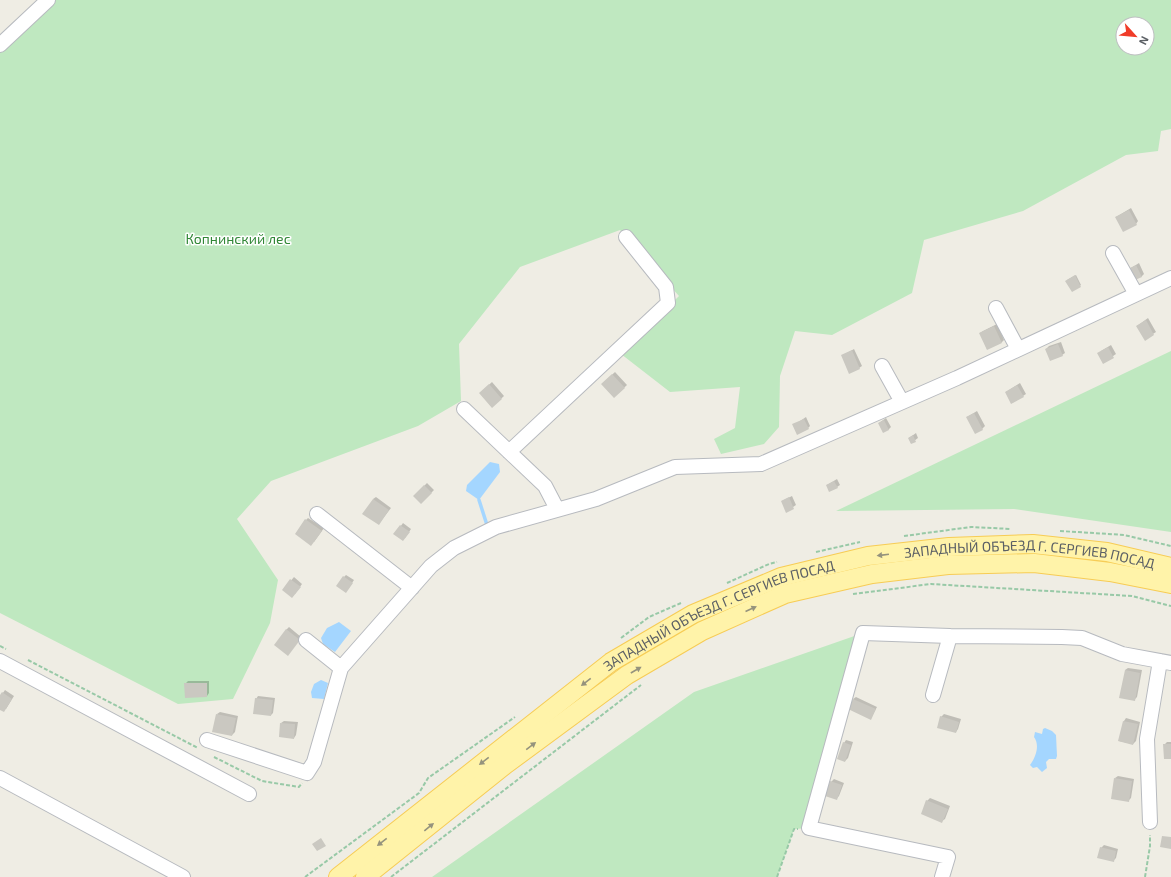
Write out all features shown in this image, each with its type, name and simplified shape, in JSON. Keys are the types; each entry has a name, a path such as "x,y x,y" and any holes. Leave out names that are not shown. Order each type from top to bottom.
{"main road":[{"name":"ЗАПАДНЫЙ ОБЪЕЗД Г. СЕРГИЕВ ПОСАД","path":"338,877 611,662 693,614 781,577 868,556 949,547 1033,544 1107,552 1171,567"},
{"name":"ЗАПАДНЫЙ ОБЪЕЗД Г. СЕРГИЕВ ПОСАД","path":"365,877 506,765 627,675 702,631 785,594 872,574 948,565 1034,564 1110,572 1171,584"}],"street":[{"path":"0,45 48,0"},
{"path":"509,452 668,303 666,287 626,237"},
{"path":"1113,253 1136,294"},
{"path":"203,744 307,773 314,762 341,668 431,566 454,548 496,527 596,499 675,467 761,464 902,402 1171,278"},
{"path":"996,308 1018,349"},
{"path":"882,366 902,402"},
{"path":"464,409 545,486 557,509"},
{"path":"317,514 412,588"},
{"path":"942,877 948,857 809,828 863,633 1082,638 1122,654 1165,662 1147,739 1150,822"},
{"path":"933,695 950,636"},
{"path":"306,640 341,668"},
{"path":"4,655 249,794"},
{"path":"0,778 183,877"}],"path":[{"path":"849,595 931,584 1132,596 1171,606"},
{"path":"0,646 4,655"},
{"path":"21,657 203,744"},
{"path":"391,877 645,681"},
{"path":"212,756 262,781 299,787 305,779 307,773"},
{"path":"1145,877 1150,846 1150,822"},
{"path":"777,877 794,829 809,828"},
{"path":"304,877 337,853"}],"green space":[{"name":"Копнинский лес","path":"52,0 1171,0 1171,129 1161,131 1158,151 1126,155 1023,211 924,240 912,293 832,335 795,331 780,376 779,427 764,444 721,454 714,439 735,428 740,387 670,392 621,354 679,296 620,230 520,267 459,344 461,401 418,426 271,481 237,519 278,580 270,623 233,699 178,704 0,613 0,48"},
{"path":"1171,351 1171,532 1014,509 836,511"},
{"path":"863,633 809,828 794,829 777,877 432,877 694,692"}],"water":[{"path":"490,462 499,464 500,472 479,500 466,491 467,485"},
{"path":"339,622 351,631 335,652 323,644 321,638 327,628"},
{"path":"321,680 328,683 324,699 312,698 311,692 314,684"},
{"path":"1045,728 1052,731 1056,735 1057,756 1056,759 1049,759 1046,762 1047,768 1042,772 1037,767 1033,768 1030,765 1037,747 1034,737 1035,732 1042,734 1043,729"}],"building":[{"path":"1129,210 1137,225 1123,232 1115,217"},
{"path":"1136,265 1142,277 1135,280 1130,268"},
{"path":"1075,275 1081,287 1072,292 1065,281"},
{"path":"1146,320 1154,335 1145,341 1136,326"},
{"path":"994,326 1002,343 987,350 979,333"},
{"path":"1058,344 1063,356 1050,361 1045,349"},
{"path":"1108,347 1114,358 1103,364 1097,353"},
{"path":"852,350 860,369 849,374 841,355"},
{"path":"612,374 625,388 614,398 601,384"},
{"path":"489,384 502,399 492,408 479,393"},
{"path":"1017,385 1024,397 1011,404 1005,392"},
{"path":"974,413 983,430 975,434 966,417"},
{"path":"804,419 809,429 797,435 792,424"},
{"path":"884,420 889,430 883,433 878,423"},
{"path":"913,435 916,442 911,444 908,438"},
{"path":"834,481 838,488 829,492 826,485"},
{"path":"424,485 432,493 421,504 413,496"},
{"path":"789,497 794,509 786,513 781,501"},
{"path":"373,499 389,510 379,525 362,514"},
{"path":"305,519 322,531 311,546 295,534"},
{"path":"400,525 410,532 403,541 393,534"},
{"path":"343,576 353,583 346,593 336,586"},
{"path":"290,579 301,587 292,598 282,590"},
{"path":"286,629 300,640 288,656 274,645"},
{"path":"1125,670 1140,673 1135,701 1119,698"},
{"path":"184,683 207,683 207,697 185,698"},
{"path":"2,692 12,699 4,712 0,710 0,695"},
{"path":"255,698 273,700 271,716 253,714"},
{"path":"853,699 876,709 871,720 848,709"},
{"path":"216,714 236,718 232,736 212,732"},
{"path":"940,716 959,722 956,733 937,728"},
{"path":"1123,721 1138,724 1133,745 1118,741"},
{"path":"280,723 295,724 294,739 279,737"},
{"path":"843,742 851,745 845,762 837,759"},
{"path":"1163,744 1171,744 1171,759 1164,759"},
{"path":"1114,778 1132,781 1129,802 1111,799"},
{"path":"830,781 842,785 837,800 825,796"},
{"path":"926,800 948,809 942,823 921,814"},
{"path":"1162,836 1171,837 1171,849 1160,847"},
{"path":"321,838 326,846 317,851 312,844"},
{"path":"1100,847 1116,851 1114,862 1097,858"}],"waterway":[{"path":"479,500 487,525"}]}
